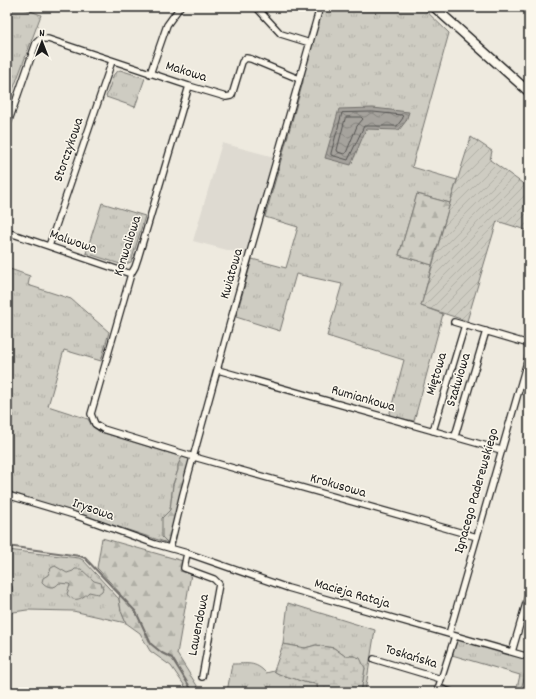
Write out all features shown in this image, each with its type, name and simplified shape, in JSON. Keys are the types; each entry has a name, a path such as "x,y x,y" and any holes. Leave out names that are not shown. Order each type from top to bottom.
{"street":[{"path":"150,74 167,25 180,7"},
{"path":"256,7 280,34 310,44"},
{"name":"Kwiatowa","path":"170,548 218,370 320,7"},
{"path":"434,7 529,92"},
{"path":"524,7 529,10"},
{"name":"Makowa","path":"7,126 36,43 40,39 48,39 150,74 226,97 232,95 242,62 246,58 299,79"},
{"name":"Storczykowa","path":"49,246 112,61"},
{"name":"Konwaliowa","path":"91,414 131,274 138,258 189,86"},
{"name":"Malwowa","path":"7,232 131,274"},
{"path":"454,322 529,344"},
{"name":"Miętowa","path":"433,431 465,325"},
{"name":"Szałwiowa","path":"455,436 486,331"},
{"name":"Ignacego Paderewskiego","path":"452,635 477,537 529,355"},
{"name":"Rumiankowa","path":"218,370 502,450"},
{"name":"Krokusowa","path":"91,414 95,424 103,429 194,457 477,537"},
{"name":"Irysowa","path":"7,495 74,515 170,548"},
{"name":"Macieja Rataja","path":"170,548 288,588 529,657"},
{"name":"Lawendowa","path":"187,553 184,568 214,579 219,584 202,677"},
{"path":"512,652 529,593"},
{"name":"Toskańska","path":"451,692 438,690 452,635"},
{"name":"Toskańska","path":"374,659 441,679"}],"shaded area":[{"path":"222,143 274,157 246,255 193,241"}],"green space":[{"path":"7,7 20,7 41,15 7,106"},
{"path":"323,7 422,7 449,33 412,167 457,180 450,203 417,194 399,255 432,265 421,306 443,314 414,421 389,416 404,360 327,336 342,284 296,274 280,331 236,317 252,259 286,268 298,227 265,217"},
{"path":"120,70 145,78 135,107 106,97 114,74"},
{"path":"471,137 492,151 490,160 529,188 529,231 497,221 467,321 421,306 450,203"},
{"path":"417,194 450,203 432,265 399,255"},
{"path":"102,203 145,216 131,262 123,265 86,253"},
{"path":"7,268 30,276 28,285 71,299 109,332 101,361 64,350 48,406 88,419 92,426 100,432 182,457 178,465 178,470 173,484 170,510 169,513 164,516 162,527 163,538 168,543 7,491"},
{"path":"182,457 191,459 168,543 162,537 162,518 170,510 173,485 178,470 178,465"},
{"path":"102,538 183,561 180,571 191,574 177,654 201,692 189,692 171,666 150,651 140,633 126,623 121,611 119,599 120,593 97,568"},
{"path":"7,550 79,558 83,560 119,599 121,611 126,623 73,611 27,610 7,613 7,599 12,595 12,586 7,582"},
{"path":"55,566 67,573 75,569 81,569 94,581 101,583 103,589 102,591 98,594 89,592 81,598 73,599 67,594 69,584 59,583 53,587 46,586 42,582 43,578 48,575 51,568"},
{"path":"7,582 13,590 7,599"},
{"path":"288,603 375,630 365,692 361,692 365,668 354,656 345,656 334,648 316,645 305,648 283,644"},
{"path":"458,640 529,659 520,692 516,692 520,675 452,655 455,643"},
{"path":"283,644 305,648 316,645 334,648 345,656 360,658 365,668 361,692 318,692 317,684 303,682 277,673 274,671"},
{"path":"232,664 255,665 266,673 274,671 304,682 317,684 318,692 227,692"}],"water":[{"path":"373,108 409,112 406,121 399,130 366,129 351,165 325,158 339,109"}],"waterway":[{"path":"7,546 80,556 85,558 136,612 151,644 162,653 172,658 193,692"}]}
